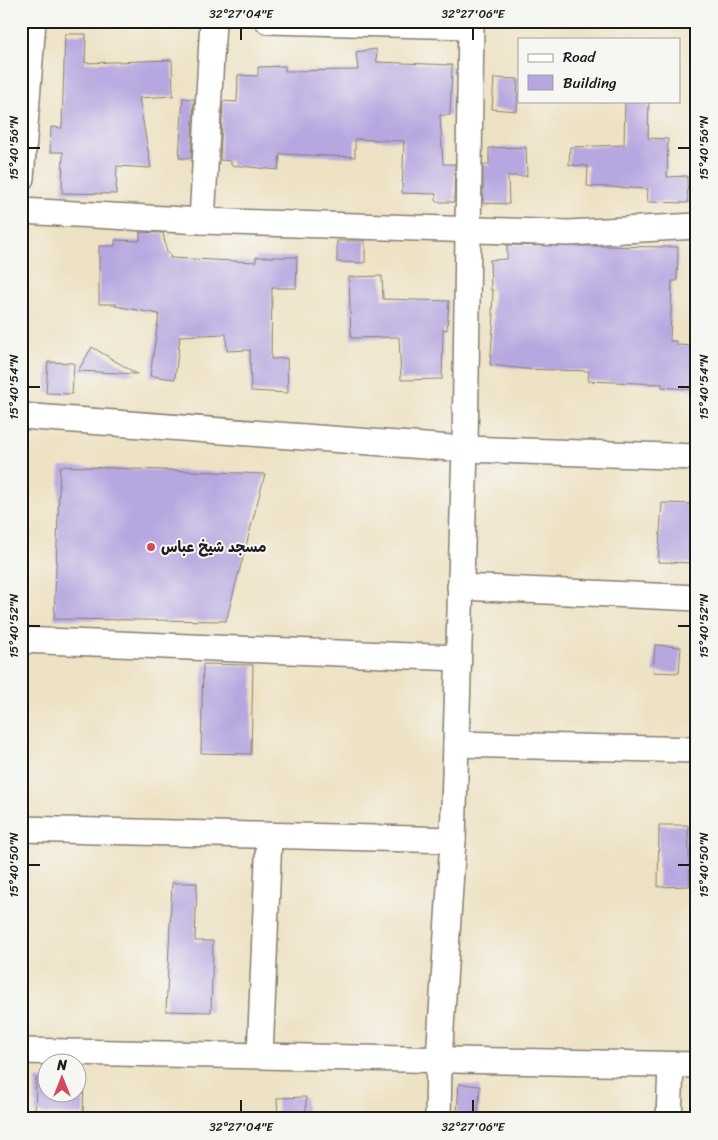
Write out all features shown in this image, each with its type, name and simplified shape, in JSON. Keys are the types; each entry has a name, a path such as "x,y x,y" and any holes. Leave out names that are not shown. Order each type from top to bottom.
{"street":[{"path":"21,178 32,21"},
{"path":"202,221 213,21"},
{"path":"268,21 471,24 464,449 456,744 453,840 439,1059 438,1119"},
{"path":"21,211 202,221 467,228 568,233 697,226"},
{"path":"21,416 464,449 697,457"},
{"path":"460,587 697,598"},
{"path":"21,640 458,658"},
{"path":"456,744 697,750"},
{"path":"21,829 453,840"},
{"path":"260,1056 269,836"},
{"path":"21,1051 697,1065"},
{"path":"669,1119 671,1065"}],"building":[{"path":"65,34 86,34 85,63 172,60 173,96 139,98 151,168 117,166 116,194 62,193 63,152 50,152 51,127 62,128"},
{"path":"376,49 377,62 452,65 450,115 440,115 443,164 455,164 454,202 436,202 436,194 402,193 404,141 355,139 355,157 280,154 278,170 231,165 231,161 220,160 223,101 237,102 238,75 258,76 258,67 285,66 285,71 358,70 356,52"},
{"path":"494,78 518,79 517,111 492,109"},
{"path":"183,98 194,99 191,158 179,158"},
{"path":"625,102 649,102 648,138 668,139 667,177 687,176 688,203 647,202 648,189 587,186 588,166 569,165 570,147 624,145"},
{"path":"526,147 527,176 508,176 509,204 483,203 483,165 489,165 489,148"},
{"path":"140,232 163,233 167,253 170,253 170,258 256,262 256,257 297,257 296,288 272,288 271,359 287,358 288,393 251,391 250,350 227,351 226,334 180,336 175,379 150,376 159,314 115,306 117,304 99,304 99,246 115,246 115,240 140,241"},
{"path":"337,241 365,241 365,263 337,262"},
{"path":"507,245 678,247 677,281 672,281 670,341 676,341 676,345 697,346 697,390 662,387 662,384 588,381 589,371 525,369 490,365 494,315 492,315 493,290 491,291 490,260 507,259"},
{"path":"382,276 383,299 449,301 447,330 443,329 442,379 401,380 399,337 351,338 349,277"},
{"path":"92,347 137,374 78,371"},
{"path":"48,362 74,363 72,394 46,393"},
{"name":"مسجد شيخ عباس","path":"60,466 265,474 226,621 54,619"},
{"path":"662,503 697,504 697,563 658,562"},
{"path":"655,645 681,647 679,673 653,672"},
{"path":"203,664 253,665 251,754 201,753"},
{"path":"659,825 688,825 690,886 658,887"},
{"path":"172,883 197,883 195,941 213,941 211,1012 166,1011"},
{"path":"36,1079 38,1079 38,1102 83,1102 83,1115 35,1113"},
{"path":"459,1084 480,1086 478,1115 457,1113"},
{"path":"306,1097 306,1119 278,1119 277,1098"}],"place":[{"name":"مسجد شيخ عباس","path":"151,547"}]}
